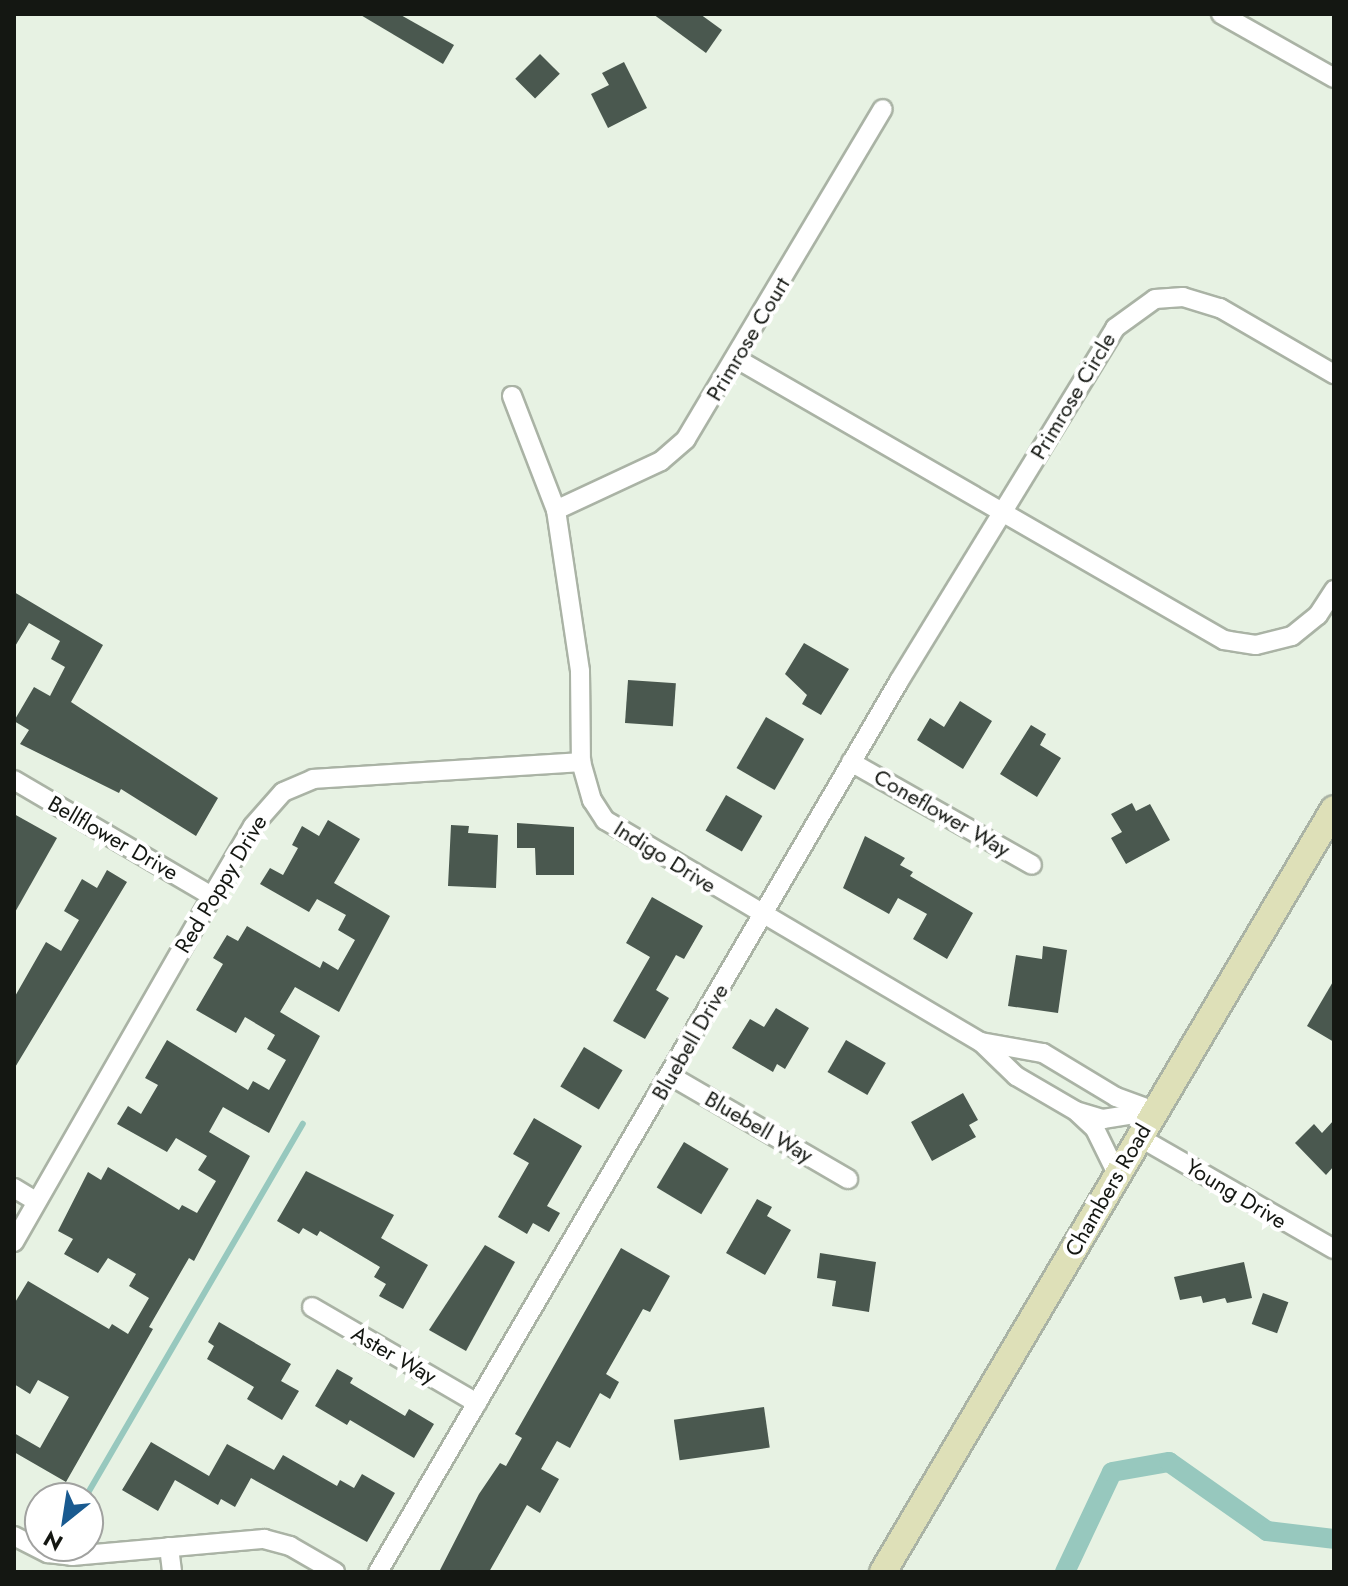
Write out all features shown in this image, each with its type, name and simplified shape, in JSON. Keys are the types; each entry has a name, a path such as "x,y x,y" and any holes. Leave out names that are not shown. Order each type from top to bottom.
{"street":[{"path":"1221,14 1334,78"},
{"name":"Primrose Court","path":"556,510 676,450 737,359 883,109"},
{"name":"Primrose Circle","path":"1002,513 1115,328 1155,299 1183,297 1220,308 1334,374"},
{"path":"737,359 1211,634 1236,643 1266,644 1292,636 1318,615 1334,590"},
{"name":"Indigo Drive","path":"512,396 556,510 580,671 581,762 592,800 615,828 981,1042 1016,1076 1076,1111"},
{"name":"Bluebell Drive","path":"378,1572 764,917 851,762 1002,513"},
{"name":"Red Poppy Drive","path":"14,1242 212,896 268,807 298,785 313,779 581,762"},
{"name":"Coneflower Way","path":"851,762 1032,865"},
{"name":"Bellflower Drive","path":"14,780 212,896"},
{"name":"Chambers Road","path":"883,1572 1334,809"},
{"name":"Indigo Drive","path":"981,1042 1043,1053 1116,1097 1154,1111"},
{"name":"Bluebell Way","path":"671,1076 848,1179"},
{"path":"1076,1111 1103,1119 1154,1111"},
{"path":"1076,1111 1095,1129 1117,1174"},
{"name":"Young Drive","path":"1139,1137 1334,1249"},
{"path":"14,1188 36,1201"},
{"name":"Aster Way","path":"312,1307 477,1403"},
{"path":"14,1536 60,1556 264,1539 290,1546 335,1572"},
{"path":"169,1547 172,1572"}],"building":[{"path":"359,14 399,14 454,45 443,64"},
{"path":"653,14 700,14 722,30 706,53"},
{"path":"540,54 560,74 535,99 515,79"},
{"path":"624,62 647,108 608,128 591,94 609,85 602,73"},
{"path":"14,592 103,645 71,702 218,798 196,836 121,789 119,793 20,744 29,730 14,721 34,687 50,696 65,667 51,659 60,641 29,623 14,648"},
{"path":"804,643 849,669 821,715 802,704 807,695 785,674"},
{"path":"628,680 676,683 673,726 625,723"},
{"path":"960,701 992,721 963,769 917,740 930,718 944,727"},
{"path":"766,717 804,739 775,790 736,768"},
{"path":"1031,725 1046,734 1040,745 1061,758 1037,797 1000,774"},
{"path":"726,795 762,816 742,852 706,831"},
{"path":"1132,803 1136,811 1150,804 1170,840 1126,864 1111,838 1122,832 1111,814"},
{"path":"14,814 57,838 14,914"},
{"path":"328,820 360,839 334,883 390,916 339,1012 295,987 280,1012 320,1036 269,1133 223,1107 209,1132 250,1156 194,1261 189,1258 149,1327 153,1329 66,1482 14,1452 14,1433 40,1448 69,1397 38,1380 30,1394 14,1384 14,1304 28,1281 109,1329 112,1324 128,1334 149,1298 129,1286 136,1274 108,1258 98,1273 64,1254 73,1239 58,1231 88,1172 101,1180 108,1167 179,1210 182,1205 197,1213 216,1181 198,1170 207,1156 176,1138 167,1152 117,1124 128,1106 141,1114 158,1085 145,1078 167,1040 248,1090 253,1081 269,1090 286,1060 267,1049 275,1035 245,1017 236,1033 196,1010 223,964 213,958 227,935 238,941 247,926 320,968 323,961 338,970 355,940 338,930 346,915 317,899 309,912 260,884 270,868 283,875 298,848 292,845 302,826 319,836"},
{"path":"517,823 574,827 574,875 536,875 535,848 517,848"},
{"path":"451,825 469,826 468,833 498,835 496,888 448,886"},
{"path":"865,836 905,858 900,865 913,872 910,876 973,913 947,959 913,939 927,914 898,898 889,914 843,888"},
{"path":"107,870 127,882 14,1069 14,998 46,942 61,951 79,920 64,911 82,879 97,888"},
{"path":"652,897 703,926 684,959 676,955 656,990 669,998 645,1039 613,1021 650,957 626,943"},
{"path":"1043,946 1067,950 1058,1013 1008,1006 1016,955 1042,959"},
{"path":"1334,980 1334,1042 1307,1026"},
{"path":"776,1008 809,1028 785,1069 777,1064 773,1072 732,1048 750,1019 764,1027"},
{"path":"846,1040 886,1063 867,1095 828,1072"},
{"path":"584,1047 623,1070 599,1110 560,1086"},
{"path":"963,1093 978,1120 969,1125 976,1137 932,1161 911,1122"},
{"path":"534,1118 582,1146 547,1206 560,1213 549,1232 533,1223 527,1234 498,1217 529,1163 513,1154"},
{"path":"1334,1120 1334,1166 1326,1175 1295,1143 1314,1124 1322,1133"},
{"path":"684,1142 729,1169 701,1214 657,1187"},
{"path":"306,1171 394,1215 381,1238 428,1265 403,1309 379,1296 386,1284 374,1277 380,1267 320,1231 317,1236 303,1228 299,1234 277,1221"},
{"path":"757,1199 772,1207 767,1216 791,1230 765,1275 726,1253"},
{"path":"485,1245 515,1262 466,1351 429,1330"},
{"path":"621,1248 670,1276 650,1312 643,1309 606,1374 619,1382 610,1399 600,1393 570,1448 557,1441 541,1469 559,1479 540,1513 527,1505 489,1572 439,1572 479,1494 500,1463 506,1466 522,1438 515,1434"},
{"path":"820,1253 876,1262 869,1312 832,1306 836,1281 817,1278"},
{"path":"1244,1262 1252,1298 1227,1303 1225,1298 1203,1303 1201,1296 1180,1300 1174,1277"},
{"path":"1263,1293 1288,1302 1277,1333 1252,1324"},
{"path":"219,1322 291,1364 281,1381 299,1391 282,1420 247,1399 254,1387 207,1359 214,1346 208,1342"},
{"path":"337,1369 353,1378 350,1383 405,1416 409,1409 434,1424 414,1458 350,1420 347,1425 315,1406"},
{"path":"764,1407 770,1448 680,1460 674,1420"},
{"path":"151,1442 209,1476 227,1444 274,1470 283,1455 337,1486 340,1480 354,1488 362,1474 395,1493 367,1542 251,1478 235,1507 221,1499 218,1505 175,1480 158,1511 122,1490"}],"waterway":[{"path":"94,1482 303,1124"},
{"path":"1065,1572 1112,1472 1169,1462 1267,1531 1334,1539"}]}
